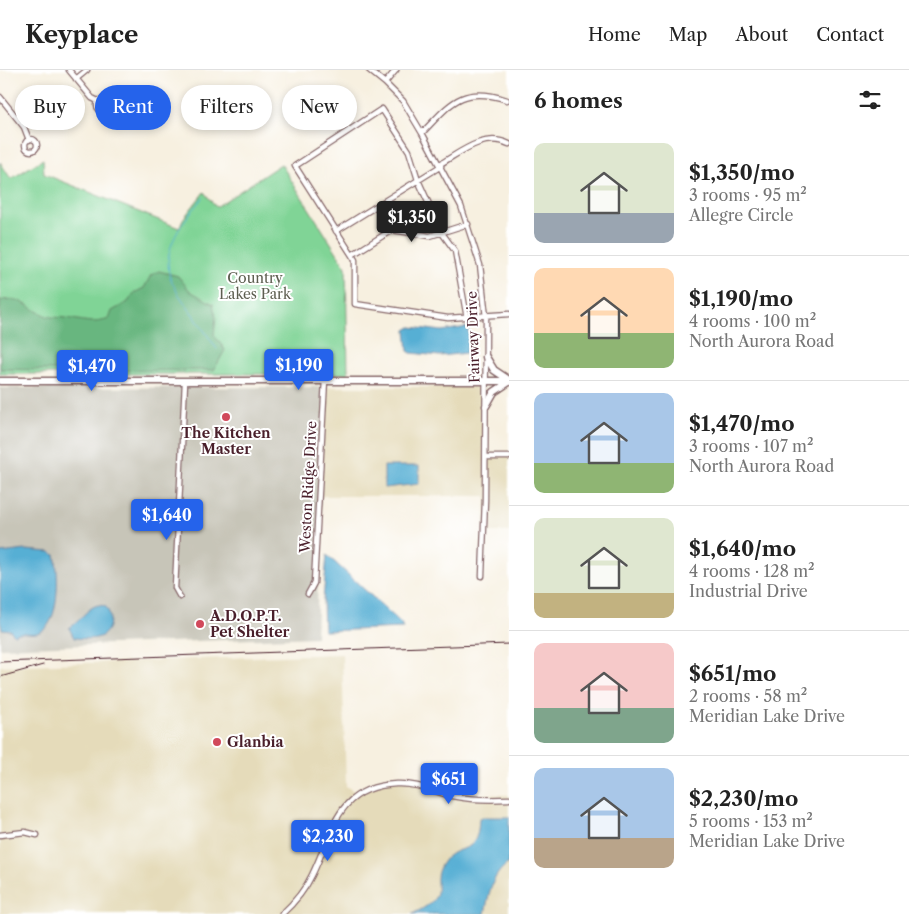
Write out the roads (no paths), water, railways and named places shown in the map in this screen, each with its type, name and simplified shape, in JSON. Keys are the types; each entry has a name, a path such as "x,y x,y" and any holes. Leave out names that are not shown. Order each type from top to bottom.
{"main road":[{"path":"486,358 494,370 509,381"},
{"path":"0,381 509,381"},
{"path":"486,406 494,392 509,381"}],"street":[{"path":"69,70 95,100"},
{"path":"76,79 88,70"},
{"name":"Fairway Drive","path":"368,70 385,83 403,101 422,133 440,165 468,224 480,265 486,317 486,457 482,576"},
{"path":"385,83 396,70"},
{"path":"422,133 451,103 460,98 492,95 506,100"},
{"path":"0,97 24,127 29,140"},
{"path":"466,318 455,251 442,232 418,180 409,151 382,110 295,166 355,260 355,304 448,318 466,318 486,317 509,314"},
{"path":"336,231 440,165 485,140 497,140 509,144"},
{"path":"377,206 392,230"},
{"path":"352,255 392,230 430,236 468,224"},
{"name":"Weston Ridge Drive","path":"308,594 314,583 325,380"},
{"path":"180,596 175,588 184,382"},
{"path":"486,457 509,457"},
{"path":"282,914 308,883 336,818 344,807 361,794 383,785 406,784 463,798 509,799"},
{"path":"0,835 25,832 37,835"}],"water":[{"path":"411,327 442,331 467,327 469,334 466,353 440,356 411,353 408,351 406,330"},
{"path":"384,466 419,466 419,484 384,488"},
{"path":"26,550 50,552 55,555 57,585 55,609 47,627 40,632 14,635 10,630 2,629 0,621 0,553"},
{"path":"327,555 401,623 403,628 324,631 323,600"},
{"path":"98,605 105,606 109,613 110,621 106,633 91,639 74,638 69,628 90,609"},
{"path":"509,817 509,863 498,873 495,879 485,914 412,914 433,901 437,890 437,877 443,862 455,852 471,845 478,831 479,818"}],"waterway":[{"path":"203,197 176,236 168,258 169,270 177,292 217,349"}],"railway":[{"path":"0,662 509,644"},
{"path":"0,677 43,665"}],"place":[{"name":"The Kitchen Master","path":"226,417"},
{"name":"A.D.O.P.T. Pet Shelter","path":"200,624"},
{"name":"Glanbia","path":"217,742"}],"park label":[{"name":"Country Lakes Park","path":"255,286"}]}
